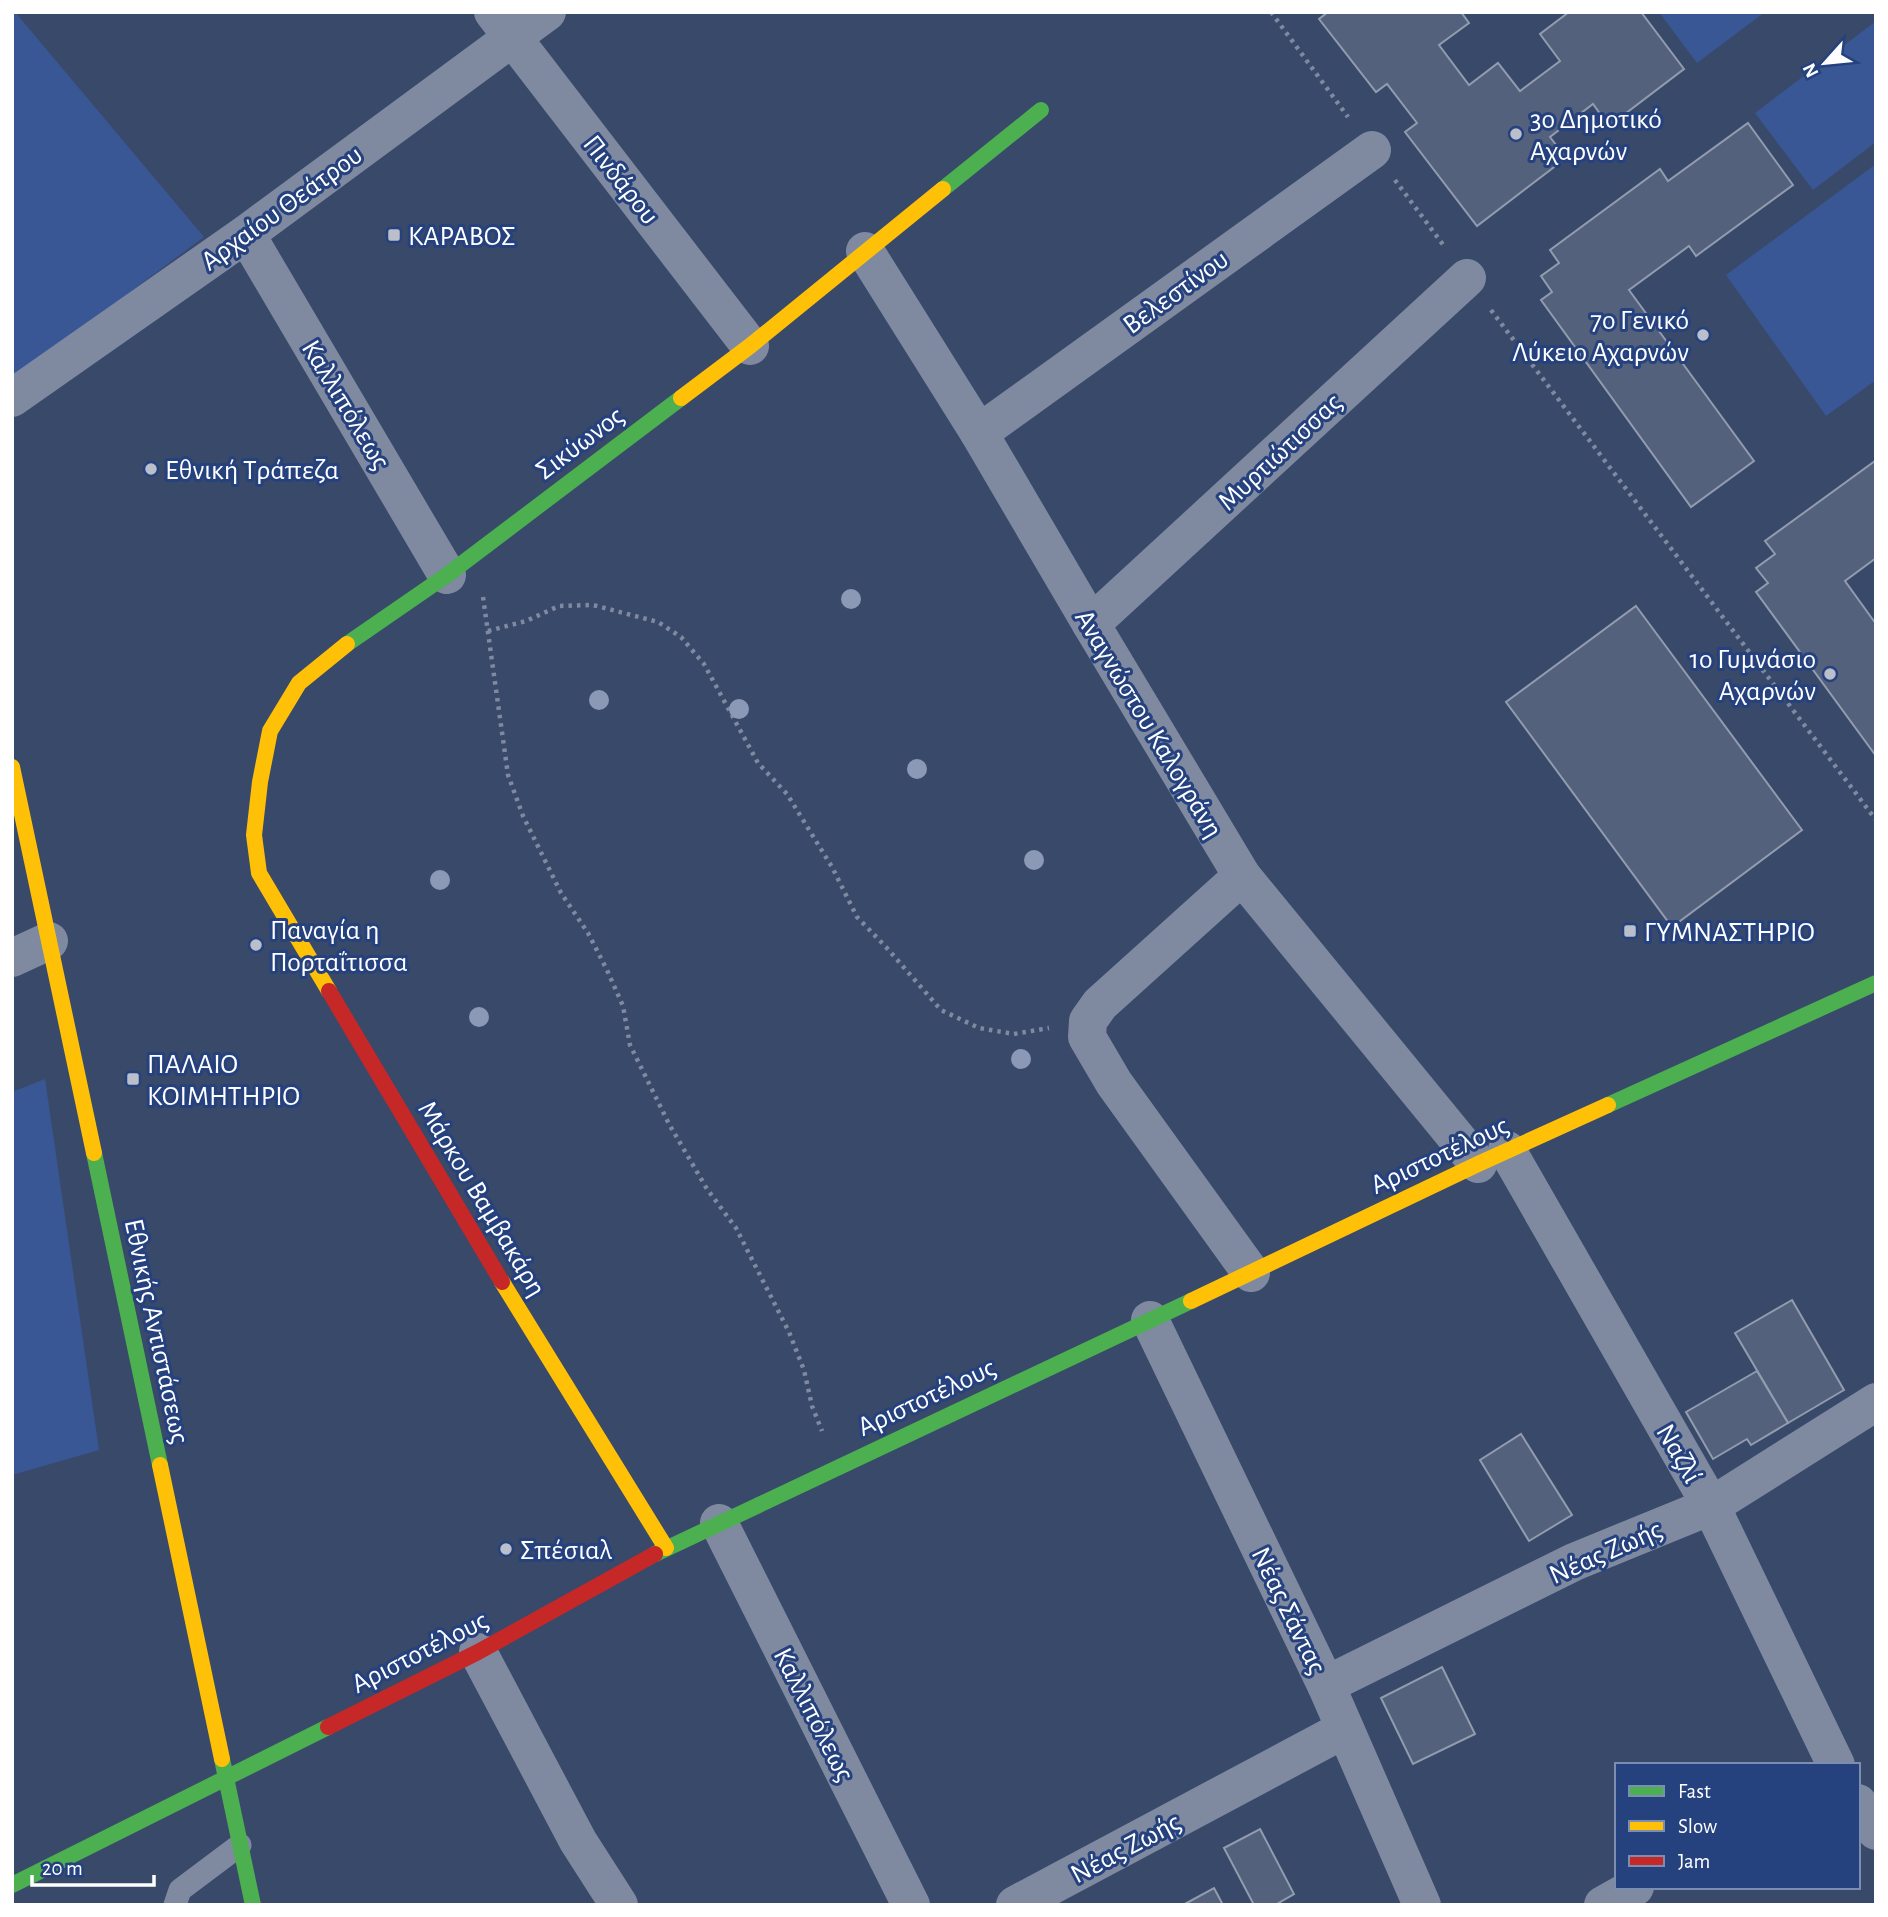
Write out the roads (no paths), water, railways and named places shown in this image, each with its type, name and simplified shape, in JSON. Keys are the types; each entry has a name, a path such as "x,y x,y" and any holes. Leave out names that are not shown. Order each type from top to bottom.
{"street":[{"name":"Αρχαίου Θεάτρου","path":"12,398 246,234 503,25 547,12"},
{"name":"Πινδάρου","path":"503,25 750,346"},
{"name":"Σικύωνος","path":"260,873 254,835 260,782 270,731 299,683 349,642 460,565 750,346 1041,110"},
{"name":"Βελεστίνου","path":"979,433 1372,150"},
{"name":"Καλλιπόλεως","path":"246,234 460,565"},
{"name":"Αναγνώστου Καλογράνη","path":"864,251 979,433 1242,876 1493,1157"},
{"name":"Μυρτιώτισσας","path":"1091,624 1467,278"},
{"name":"Εθνικής Αντιστάσεως","path":"12,767 253,1905"},
{"name":"Μάρκου Βαμβακάρη","path":"260,873 487,1258 666,1548"},
{"path":"1242,876 1100,1004 1088,1021 1087,1037 1114,1083 1251,1273"},
{"path":"12,958 49,940"},
{"name":"Αριστοτέλους","path":"12,1885 478,1652 666,1548 1493,1157 1876,982"},
{"name":"Ναζλί","path":"1493,1157 1711,1506 1835,1763"},
{"name":"Νέας Σάντας","path":"1150,1320 1326,1685 1422,1905"},
{"name":"Νέας Ζωής","path":"1326,1685 1574,1562 1711,1506 1876,1402"},
{"name":"Καλλιπόλεως","path":"719,1523 911,1905"},
{"path":"478,1652 578,1841 619,1905"},
{"name":"Νέας Ζωής","path":"1015,1905 1345,1729"},
{"path":"1860,1806 1876,1831"},
{"path":"1603,1905 1631,1889"}],"lane":[{"path":"175,1905 180,1890 240,1844"}],"place":[{"name":"3ο Δημοτικό Αχαρνών","path":"1516,134"},
{"name":"ΚΑΡΑΒΟΣ","path":"394,235"},
{"name":"7ο Γενικό Λύκειο Αχαρνών","path":"1703,335"},
{"name":"Εθνική Τράπεζα","path":"151,469"},
{"name":"1ο Γυμνάσιο Αχαρνών","path":"1830,674"},
{"name":"ΓΥΜΝΑΣΤΗΡΙΟ","path":"1630,931"},
{"name":"Παναγία η Πορταΐτισσα","path":"256,945"},
{"name":"ΠΑΛΑΙΟ ΚΟΙΜΗΤΗΡΙΟ","path":"133,1079"},
{"name":"Σπέσιαλ","path":"506,1549"}]}
